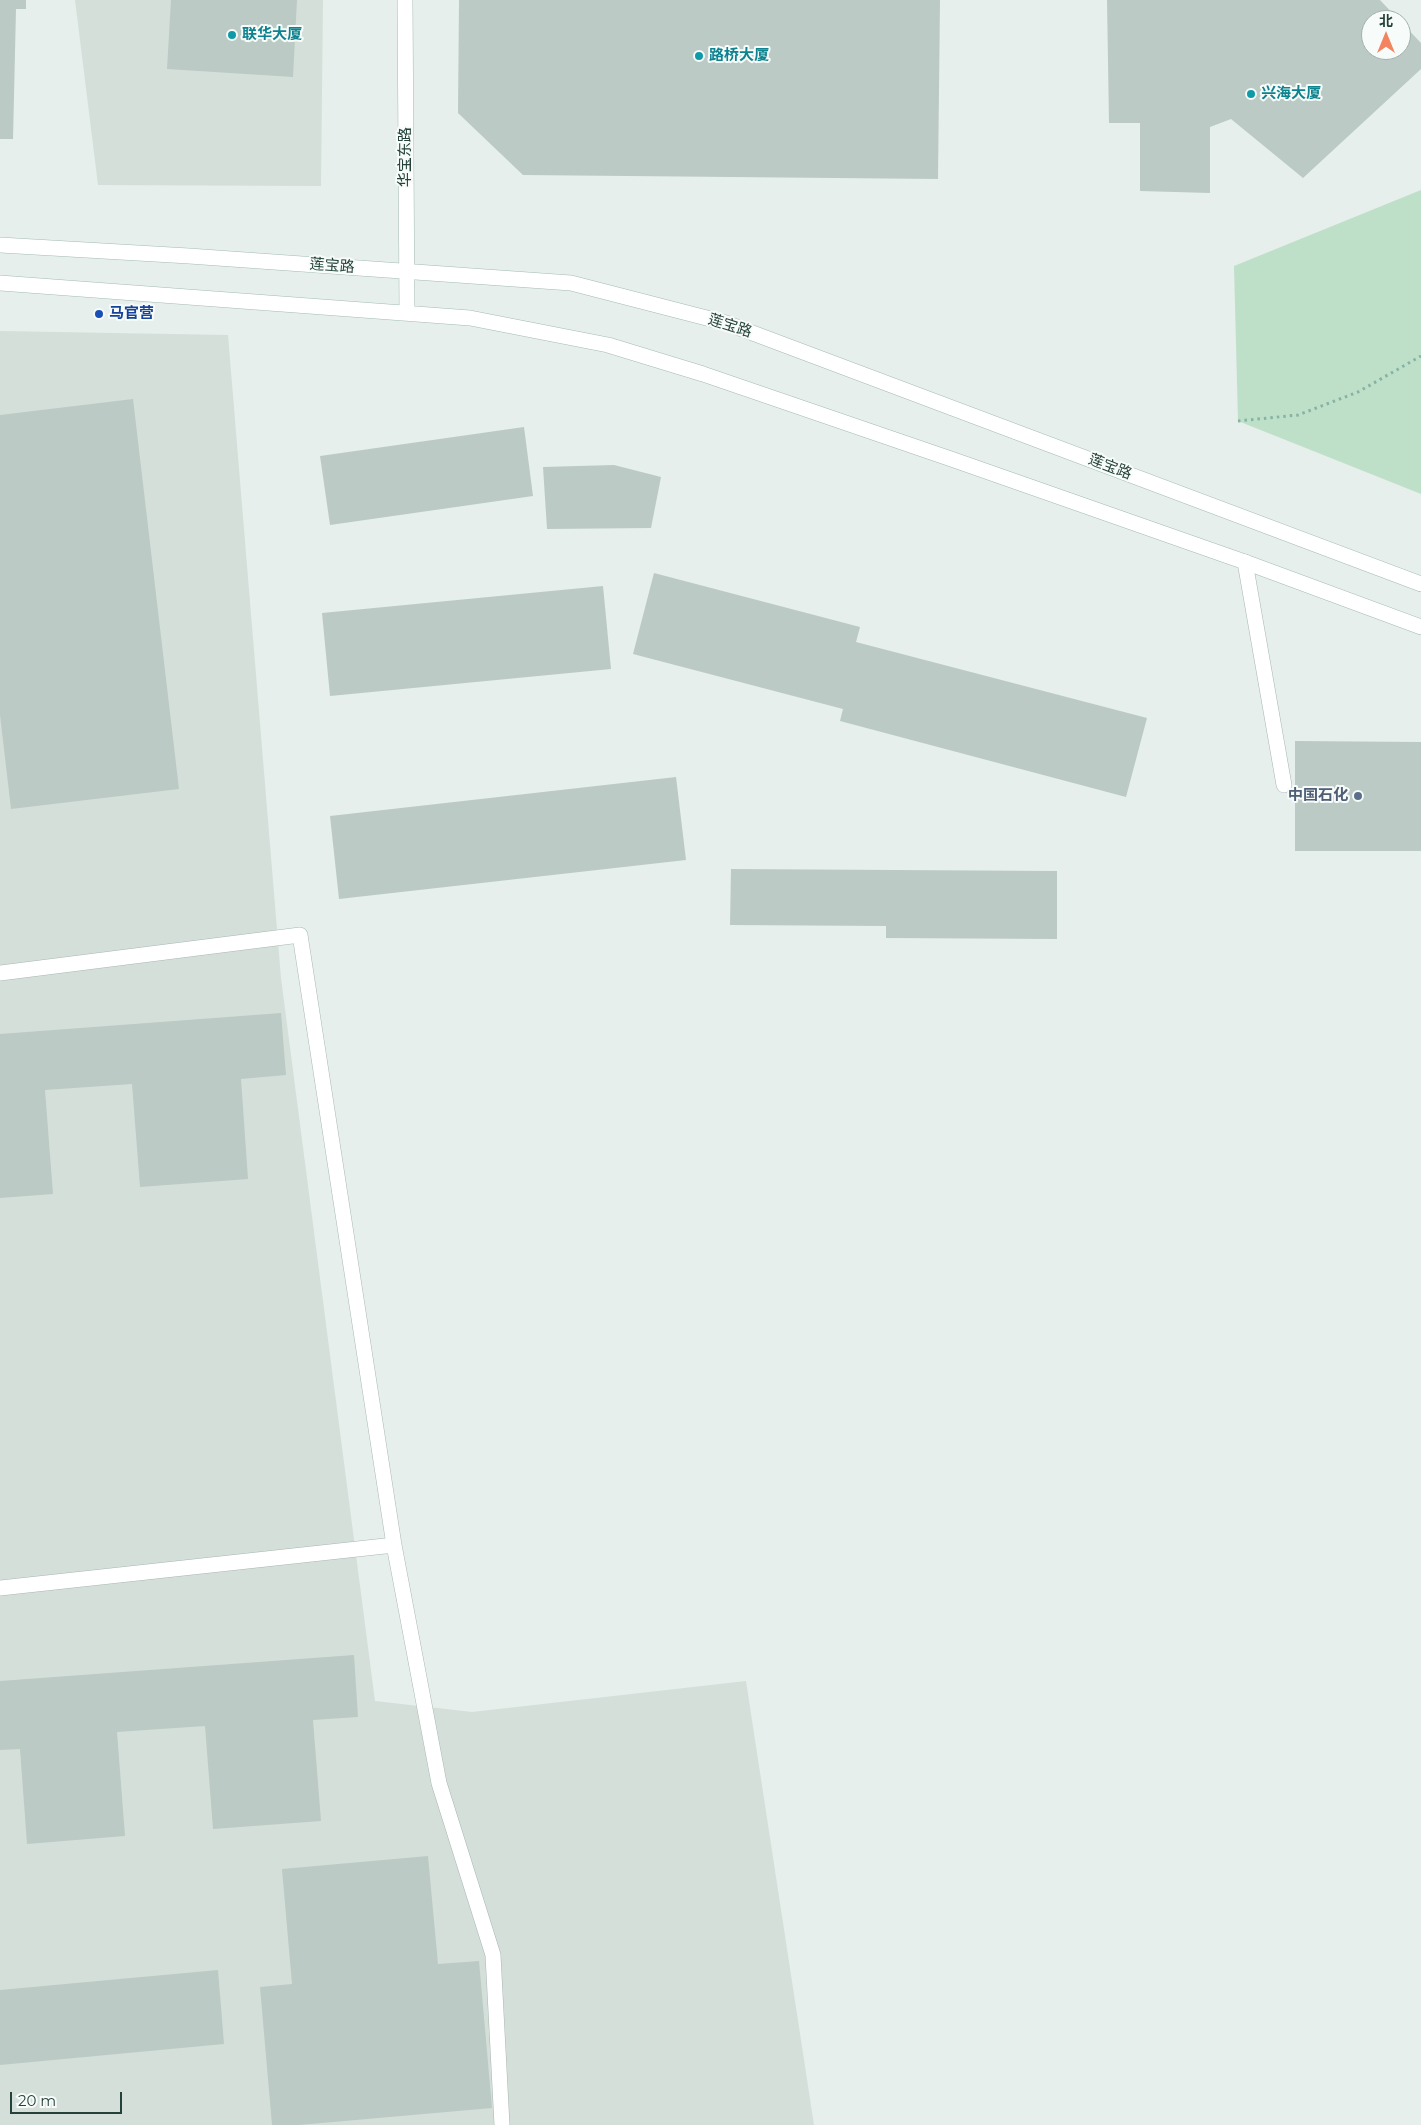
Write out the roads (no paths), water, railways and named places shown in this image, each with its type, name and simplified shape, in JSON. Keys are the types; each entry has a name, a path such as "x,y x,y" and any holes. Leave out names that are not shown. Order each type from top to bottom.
{"main road":[{"name":"华宝东路","path":"405,0 407,313"},
{"name":"莲宝路","path":"0,245 189,256 572,283 726,323 1421,584"},
{"path":"0,283 36,284 470,318 608,345 704,374 1245,562 1421,627"},
{"path":"1245,562 1284,785"},
{"path":"0,974 300,935 394,1545 440,1783 493,1955 502,2125"},
{"path":"0,1588 394,1545"}],"place":[{"name":"联华大厦","path":"232,35"},
{"name":"路桥大厦","path":"699,56"},
{"name":"兴海大厦","path":"1251,94"},
{"name":"马官营","path":"99,314"},
{"name":"中国石化","path":"1358,796"}]}
